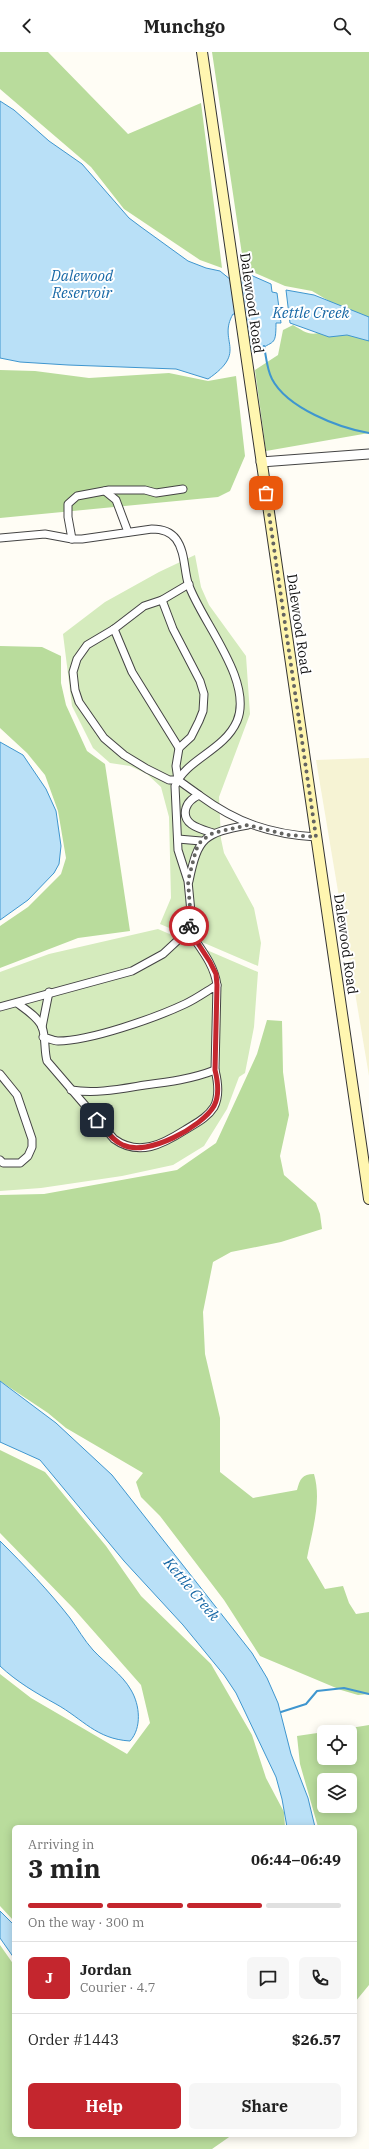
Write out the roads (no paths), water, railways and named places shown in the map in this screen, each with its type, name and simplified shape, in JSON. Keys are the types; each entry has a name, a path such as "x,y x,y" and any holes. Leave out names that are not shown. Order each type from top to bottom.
{"main road":[{"name":"Dalewood Road","path":"202,52 369,1199"}],"street":[{"path":"261,462 369,454"},
{"path":"72,539 68,516 68,504 77,496 105,491 144,490 156,492 183,489"},
{"path":"105,491 116,500 128,532"},
{"path":"0,538 45,534 72,539 161,529 172,534 180,549 188,584 225,652 236,684 240,710 237,721 218,746 194,764 178,780 175,786 178,839 182,866 188,881 191,921 178,942 163,954 132,971 49,992 0,1007"},
{"path":"188,584 162,600 144,606 114,629 87,645 77,659 73,672 75,690 79,702 104,738 124,755 168,780 178,780 220,810 248,825 288,835 316,837"},
{"path":"162,600 173,629 200,681 204,694 203,711 199,721 191,737 179,748 176,766 178,780"},
{"path":"114,629 132,672 179,748"},
{"path":"199,795 187,803 184,813 194,826 213,833"},
{"path":"188,881 196,850 201,841 213,833 248,825"},
{"path":"178,839 201,841"},
{"path":"49,992 42,1027 47,1062 114,1139 123,1146 133,1148 156,1146 168,1142 204,1119 214,1106 218,1096 218,1081 215,1070 216,974 188,928"},
{"path":"43,1037 56,1041 70,1040 105,1032 166,1012 187,1003 217,985"},
{"path":"17,1003 33,1016 42,1027"},
{"path":"71,1090 86,1092 110,1090 178,1081 215,1070"},
{"path":"0,1074 17,1095 32,1139 32,1147 28,1156 20,1163 3,1163 0,1160"}],"water":[{"name":"Dalewood Reservoir","path":"0,101 14,110 49,141 82,164 129,218 188,261 206,268 220,271 231,280 238,282 246,273 271,284 272,292 277,293 281,323 276,323 274,340 257,352 251,351 246,339 241,315 233,314 228,332 230,354 227,361 220,369 208,379 176,369 20,362 0,358"},
{"name":"Kettle Creek","path":"286,290 314,295 369,317 369,341 347,335 329,337 290,323"},
{"path":"0,742 23,755 46,789 56,811 61,846 59,864 54,873 28,900 0,920"},
{"path":"0,1381 56,1423 112,1475 252,1653 267,1678 278,1703 291,1754 308,1798 315,1825 287,1825 276,1777 236,1693 224,1675 183,1625 124,1561 40,1460 0,1442"},
{"path":"0,1541 54,1598 93,1650 118,1674 131,1690 138,1709 138,1723 134,1736 130,1741 108,1736 90,1727 66,1710 27,1687 0,1666"},
{"path":"0,1911 12,1923 12,1955 0,1938"}],"waterway":[{"name":"Kettle Creek","path":"278,310 289,310"},
{"path":"264,346 270,375 279,389 289,399 301,408 343,427 369,433"},
{"path":"281,1712 306,1704 317,1691 344,1688 369,1694"}]}
